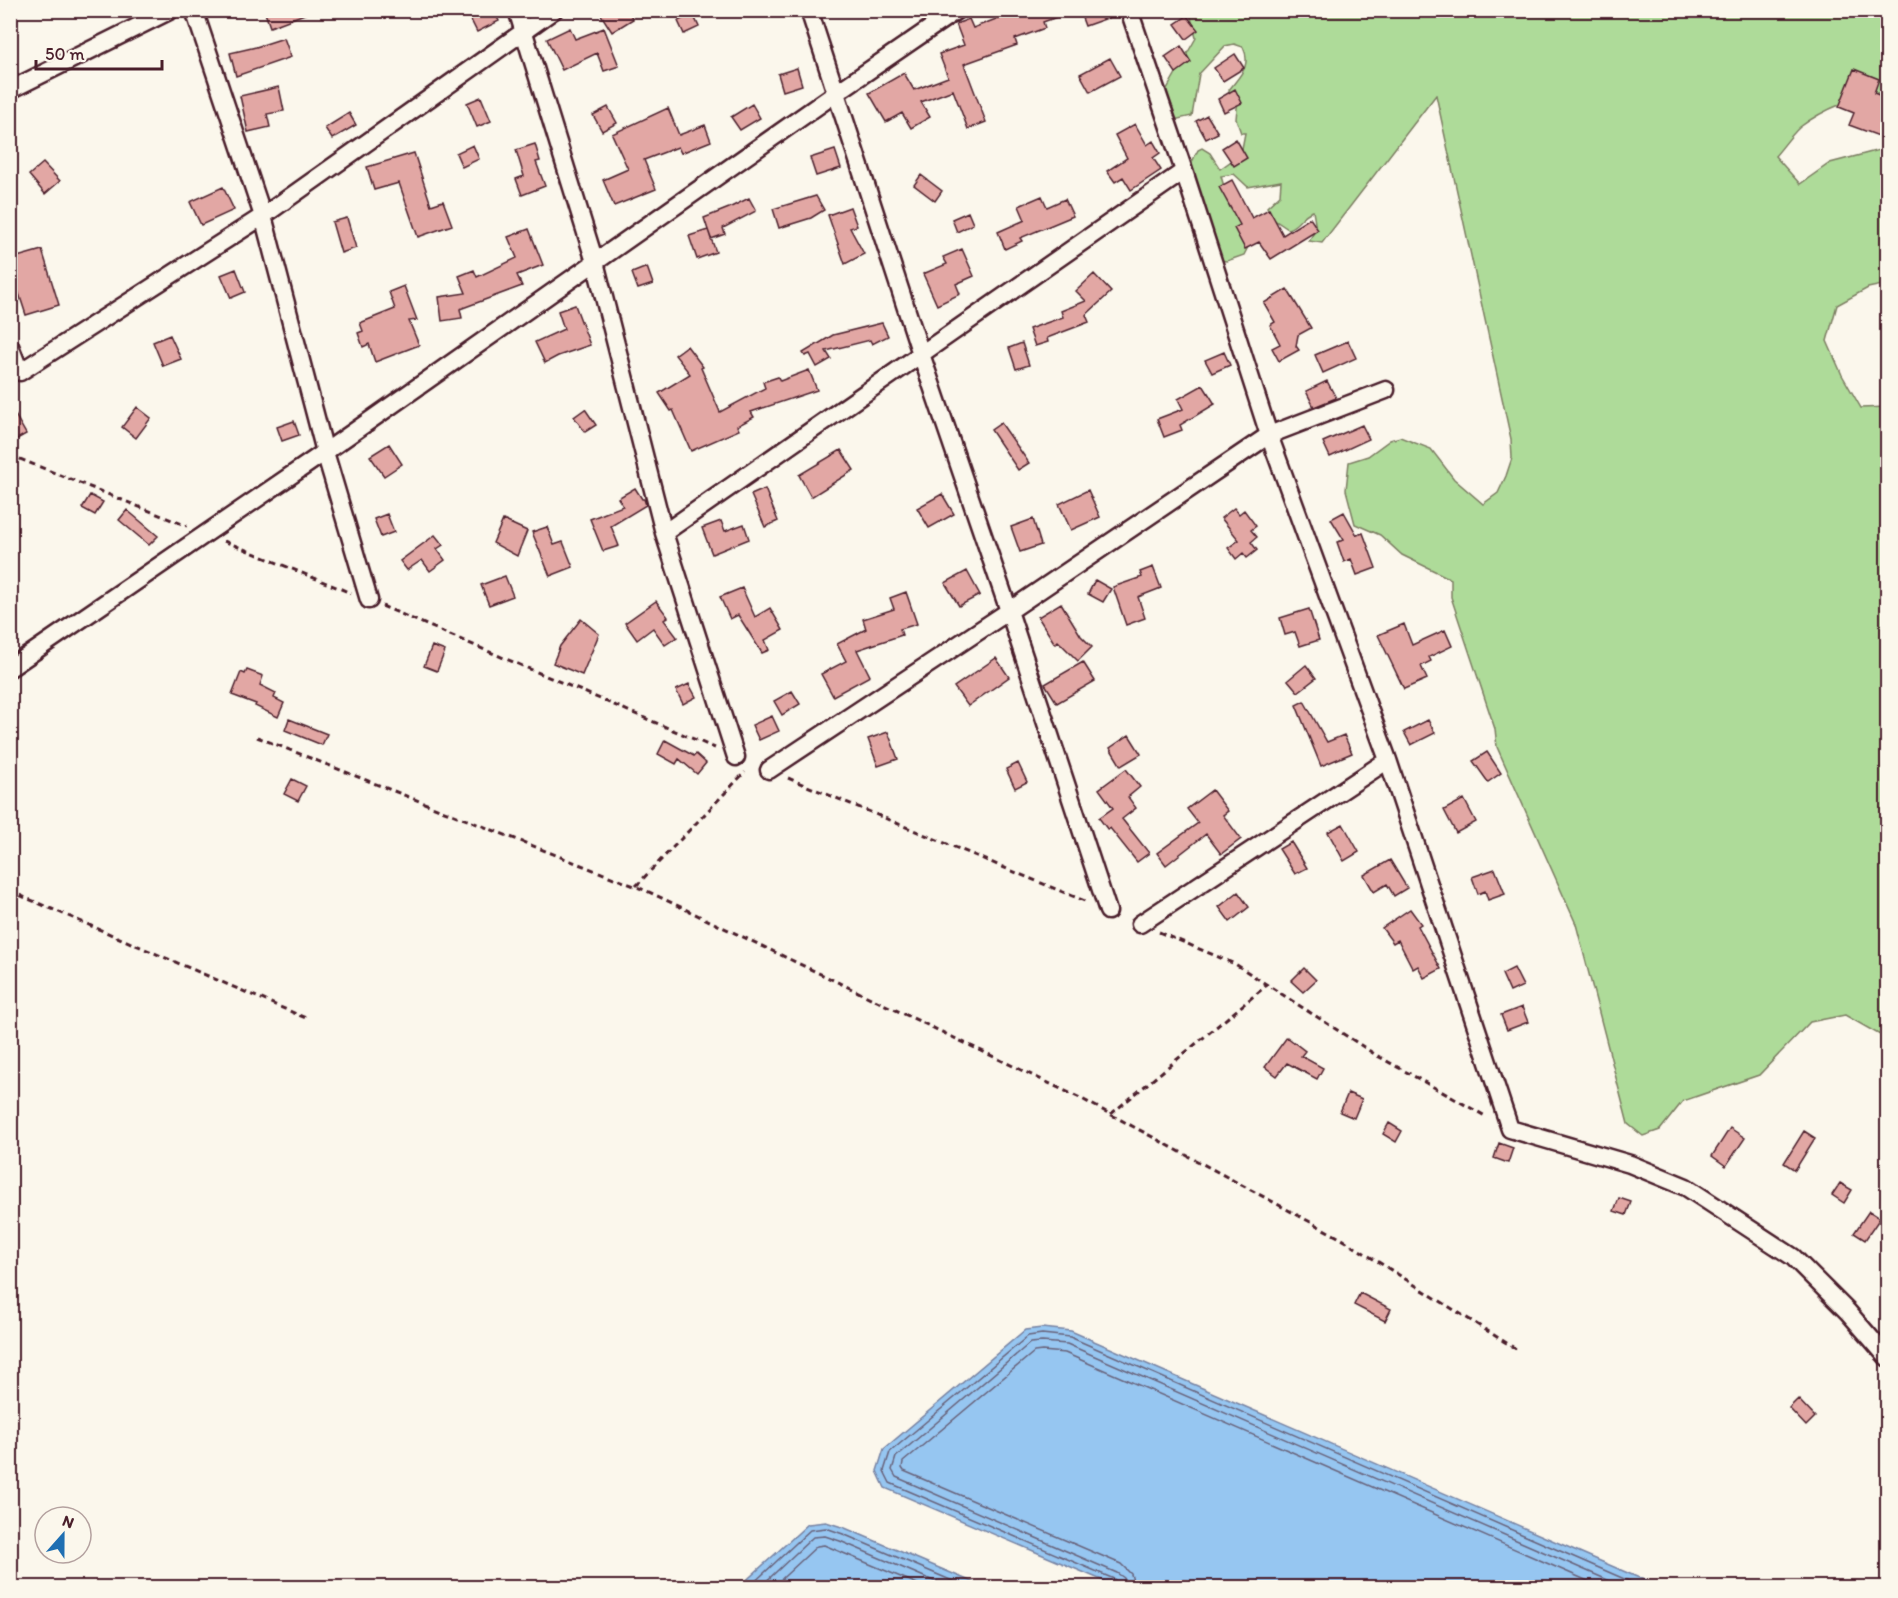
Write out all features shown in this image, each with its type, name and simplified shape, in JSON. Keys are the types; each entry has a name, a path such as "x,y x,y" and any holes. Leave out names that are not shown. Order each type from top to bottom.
{"street":[{"path":"10,90 171,10"},
{"path":"194,10 263,216 325,452 369,600"},
{"path":"517,10 595,262 664,533 736,757"},
{"path":"10,346 20,372 263,216 554,10"},
{"path":"809,10 921,354 1010,611 1108,911"},
{"path":"10,668 325,452 957,10"},
{"path":"1129,10 1184,171 1269,435 1388,760 1510,1129 1630,1164 1686,1187 1792,1257 1848,1312 1887,1358"},
{"path":"664,533 1184,171"},
{"path":"769,770 1010,611 1269,435 1386,390"},
{"path":"1140,924 1388,760"}],"path":[{"path":"257,737 635,886 1040,1079 1111,1114 1342,1239 1516,1349"},
{"path":"635,886 745,772"},
{"path":"10,891 308,1018"},
{"path":"1111,1114 1267,986"}],"green space":[{"path":"1186,11 1887,11 1887,91 1853,100 1820,114 1800,127 1775,156 1800,184 1830,163 1887,148 1887,284 1868,288 1837,305 1827,341 1842,375 1861,408 1887,407 1887,1039 1845,1015 1810,1022 1759,1075 1683,1101 1660,1130 1643,1136 1628,1124 1576,924 1497,747 1495,729 1451,597 1451,579 1402,555 1380,535 1355,524 1346,490 1349,462 1368,456 1390,440 1400,437 1431,449 1454,479 1483,504 1498,493 1512,458 1511,439 1436,95 1322,243 1309,241 1316,229 1313,211 1288,229 1273,219 1267,207 1280,195 1281,181 1248,187 1234,174 1221,176 1230,208 1237,213 1250,243 1244,255 1227,261 1218,260 1192,171 1192,162 1198,150 1202,148 1210,153 1220,169 1241,154 1245,133 1241,133 1236,119 1238,98 1230,95 1229,90 1244,70 1246,60 1243,47 1234,44 1225,46 1199,74 1192,116 1174,120 1163,96 1196,38 1190,13"}],"water":[{"path":"1042,1328 1071,1331 1660,1587 1118,1587 885,1488 877,1471 884,1449 1025,1330"},
{"path":"826,1522 984,1587 739,1587 808,1524"}],"building":[{"path":"264,10 310,10 310,12 270,27"},
{"path":"485,10 493,10 499,21 477,32 470,18"},
{"path":"598,10 627,10 633,19 612,32"},
{"path":"1019,10 1071,10 1071,12 1043,22 1045,28 1015,39 1017,45 964,64 986,122 968,129 953,90 921,102 930,117 911,128 902,113 886,122 869,93 904,73 914,90 948,77 939,54 964,45 956,24 969,19 973,28"},
{"path":"1079,10 1119,10 1119,14 1085,26"},
{"path":"693,14 699,27 684,34 678,21"},
{"path":"1187,16 1198,30 1186,39 1175,24"},
{"path":"570,28 575,39 604,28 619,66 604,71 597,53 562,70 547,39"},
{"path":"284,38 291,57 236,76 230,53"},
{"path":"1181,46 1191,62 1176,73 1165,57"},
{"path":"1235,54 1244,68 1223,81 1214,68"},
{"path":"1110,58 1120,76 1090,92 1080,74"},
{"path":"797,68 802,85 783,91 778,74"},
{"path":"1854,69 1879,79 1874,93 1887,98 1887,139 1849,125 1854,113 1839,107"},
{"path":"279,87 284,111 267,114 270,127 248,132 240,96"},
{"path":"1235,89 1242,103 1224,112 1218,99"},
{"path":"481,97 491,121 477,127 467,103"},
{"path":"752,104 760,118 740,130 731,117"},
{"path":"608,107 617,123 602,131 593,115"},
{"path":"668,108 679,135 705,125 711,141 681,153 678,147 644,160 656,189 614,206 603,180 628,169 612,134"},
{"path":"349,113 356,125 332,139 325,128"},
{"path":"1207,115 1218,133 1206,139 1196,121"},
{"path":"1135,124 1147,145 1153,141 1160,153 1153,158 1161,170 1131,190 1123,177 1115,182 1107,171 1127,158 1115,135"},
{"path":"1236,139 1247,158 1234,166 1222,148"},
{"path":"535,144 540,161 536,162 545,186 522,195 516,179 524,176 516,150"},
{"path":"473,145 479,159 462,167 456,153"},
{"path":"835,150 841,168 816,176 810,158"},
{"path":"414,153 431,205 443,201 452,225 418,237 399,183 374,190 367,167"},
{"path":"43,163 60,181 45,194 29,175"},
{"path":"921,175 942,191 935,201 914,185"},
{"path":"1232,180 1252,218 1269,209 1283,235 1310,218 1318,230 1271,259 1259,242 1245,249 1234,228 1240,225 1219,187"},
{"path":"223,187 234,210 201,225 190,202"},
{"path":"816,196 824,210 811,218 779,228 773,209"},
{"path":"1042,196 1047,207 1065,199 1073,216 1020,238 1022,241 1005,249 998,232 1025,220 1019,206"},
{"path":"749,198 756,211 723,228 725,234 711,239 704,218"},
{"path":"850,207 857,226 850,228 864,254 845,264 828,215"},
{"path":"968,212 973,224 957,232 952,219"},
{"path":"347,218 356,248 341,253 332,222"},
{"path":"529,229 543,265 517,275 522,286 460,309 462,318 442,321 439,297 466,293 459,276 474,270 477,277 517,258 508,237"},
{"path":"708,230 716,252 697,259 689,236"},
{"path":"962,249 974,276 956,284 960,294 937,305 923,274 947,264 943,257"},
{"path":"42,250 59,305 26,315 10,266 10,259"},
{"path":"647,267 653,284 638,289 632,273"},
{"path":"236,269 245,292 231,298 221,275"},
{"path":"1094,274 1111,292 1086,315 1089,322 1047,338 1048,342 1035,346 1029,329 1063,317 1061,311 1086,301 1076,291"},
{"path":"404,286 417,320 409,321 419,345 375,362 369,344 363,347 358,333 363,331 360,323 395,309 389,292"},
{"path":"1287,289 1311,328 1298,335 1296,346 1299,350 1279,361 1272,348 1280,344 1270,325 1275,322 1264,303"},
{"path":"575,305 590,345 545,363 535,342 564,329 558,311"},
{"path":"882,323 888,336 872,344 870,340 826,351 831,359 817,367 810,354 805,356 803,353 833,335"},
{"path":"170,335 181,359 163,366 153,342"},
{"path":"1348,341 1356,358 1323,373 1315,355"},
{"path":"1022,343 1029,365 1016,369 1009,348"},
{"path":"687,346 703,367 701,368 720,412 765,388 763,382 778,377 780,381 809,370 817,390 751,412 754,417 737,426 739,430 691,451 673,410 671,411 659,393 690,374 675,355"},
{"path":"1224,352 1230,365 1212,373 1205,360"},
{"path":"1327,381 1336,398 1314,407 1306,391"},
{"path":"1203,385 1215,404 1180,425 1182,430 1164,437 1157,419 1183,409 1178,399"},
{"path":"10,406 26,434 10,443"},
{"path":"137,407 151,418 136,438 122,427"},
{"path":"585,409 596,425 585,432 574,417"},
{"path":"294,421 299,435 282,441 277,427"},
{"path":"1001,423 1029,463 1018,470 991,430"},
{"path":"1362,425 1369,439 1330,457 1323,442"},
{"path":"389,444 402,464 384,476 370,456"},
{"path":"841,450 854,470 811,497 799,475"},
{"path":"635,488 646,505 611,526 619,546 603,551 590,519 623,506 618,498"},
{"path":"765,489 778,521 765,527 751,495"},
{"path":"1088,490 1100,517 1071,530 1059,504"},
{"path":"942,494 954,514 929,528 917,508"},
{"path":"90,495 103,502 95,515 82,508"},
{"path":"1234,508 1239,514 1244,510 1256,526 1251,530 1257,537 1251,542 1257,550 1247,558 1243,553 1236,559 1228,548 1239,540 1221,518"},
{"path":"127,510 158,536 149,545 119,520"},
{"path":"1344,512 1357,535 1363,533 1376,568 1357,575 1351,559 1344,562 1337,542 1344,540 1331,519"},
{"path":"387,514 394,532 381,537 374,519"},
{"path":"1033,519 1041,545 1020,552 1011,527"},
{"path":"503,520 527,531 517,556 493,543"},
{"path":"721,521 725,531 744,524 749,539 712,554 702,528"},
{"path":"547,527 554,545 563,542 573,567 550,576 532,532"},
{"path":"435,535 443,545 437,549 445,560 430,571 422,560 407,570 400,561"},
{"path":"1153,567 1161,588 1138,597 1145,618 1126,625 1113,587 1142,577 1140,572"},
{"path":"967,571 980,595 959,606 945,583"},
{"path":"505,576 513,596 489,605 481,585"},
{"path":"1095,580 1111,589 1103,602 1088,594"},
{"path":"742,588 755,617 770,608 783,630 765,640 769,650 762,653 738,615 730,619 720,597"},
{"path":"906,592 917,624 900,629 902,635 857,650 870,676 833,696 821,674 846,661 837,644 866,629 863,619 894,609 890,598"},
{"path":"656,601 668,617 664,620 677,637 665,645 653,628 637,640 625,623"},
{"path":"1061,603 1081,636 1092,647 1078,661 1058,641 1055,644 1038,617"},
{"path":"1309,609 1319,640 1300,646 1295,632 1285,635 1280,618"},
{"path":"581,619 599,634 582,675 553,663 560,646"},
{"path":"1404,624 1412,645 1445,630 1452,646 1429,657 1431,661 1421,666 1427,679 1404,689 1378,635"},
{"path":"432,646 445,651 437,671 424,666"},
{"path":"996,658 1009,677 968,706 954,687"},
{"path":"1083,662 1095,681 1057,703 1045,684"},
{"path":"1306,665 1316,678 1298,692 1288,680"},
{"path":"247,670 263,676 260,685 276,693 274,698 284,703 278,717 255,706 256,704 232,695 241,672 245,674"},
{"path":"689,684 696,697 683,704 676,690"},
{"path":"792,691 800,704 782,715 774,701"},
{"path":"1304,701 1327,742 1344,735 1352,753 1321,766 1296,705"},
{"path":"772,716 779,731 759,740 752,725"},
{"path":"289,719 327,734 322,745 285,730"},
{"path":"1428,720 1435,733 1411,745 1404,732"},
{"path":"888,732 898,759 878,766 868,739"},
{"path":"1129,735 1141,754 1121,766 1110,748"},
{"path":"665,740 694,756 696,754 706,763 697,774 679,759 676,764 658,754"},
{"path":"1487,752 1501,773 1488,782 1473,761"},
{"path":"1018,763 1027,782 1015,788 1006,769"},
{"path":"1126,769 1140,787 1128,797 1136,808 1122,819 1149,853 1137,862 1099,818 1113,808 1099,789"},
{"path":"292,779 306,786 298,801 284,794"},
{"path":"1212,790 1228,811 1223,815 1241,839 1221,854 1206,834 1166,865 1157,853 1198,823 1187,809"},
{"path":"1464,799 1476,822 1456,833 1444,810"},
{"path":"1343,824 1359,852 1344,861 1328,832"},
{"path":"1291,842 1307,868 1295,874 1279,849"},
{"path":"1390,860 1407,888 1394,896 1387,884 1374,892 1364,875"},
{"path":"1495,869 1505,894 1488,900 1485,891 1478,894 1472,877"},
{"path":"1238,892 1249,907 1230,922 1219,907"},
{"path":"1410,909 1421,924 1418,926 1441,969 1424,978 1418,966 1413,969 1398,940 1393,943 1382,928"},
{"path":"1304,968 1316,980 1303,992 1291,981"},
{"path":"1514,968 1523,986 1510,992 1502,974"},
{"path":"1522,1007 1528,1022 1507,1030 1501,1015"},
{"path":"1287,1037 1305,1051 1301,1056 1323,1068 1317,1079 1287,1063 1277,1076 1265,1067"},
{"path":"1348,1093 1362,1099 1354,1118 1340,1112"},
{"path":"1389,1123 1402,1131 1396,1142 1383,1134"},
{"path":"1730,1128 1745,1138 1726,1166 1712,1156"},
{"path":"1804,1131 1815,1138 1795,1170 1784,1163"},
{"path":"1499,1143 1513,1148 1508,1163 1494,1158"},
{"path":"1840,1183 1852,1190 1844,1203 1832,1195"},
{"path":"1619,1198 1631,1202 1626,1215 1614,1211"},
{"path":"1869,1211 1880,1218 1865,1240 1854,1233"},
{"path":"1360,1293 1391,1309 1385,1321 1354,1305"},
{"path":"1798,1399 1815,1417 1806,1426 1789,1408"}]}
